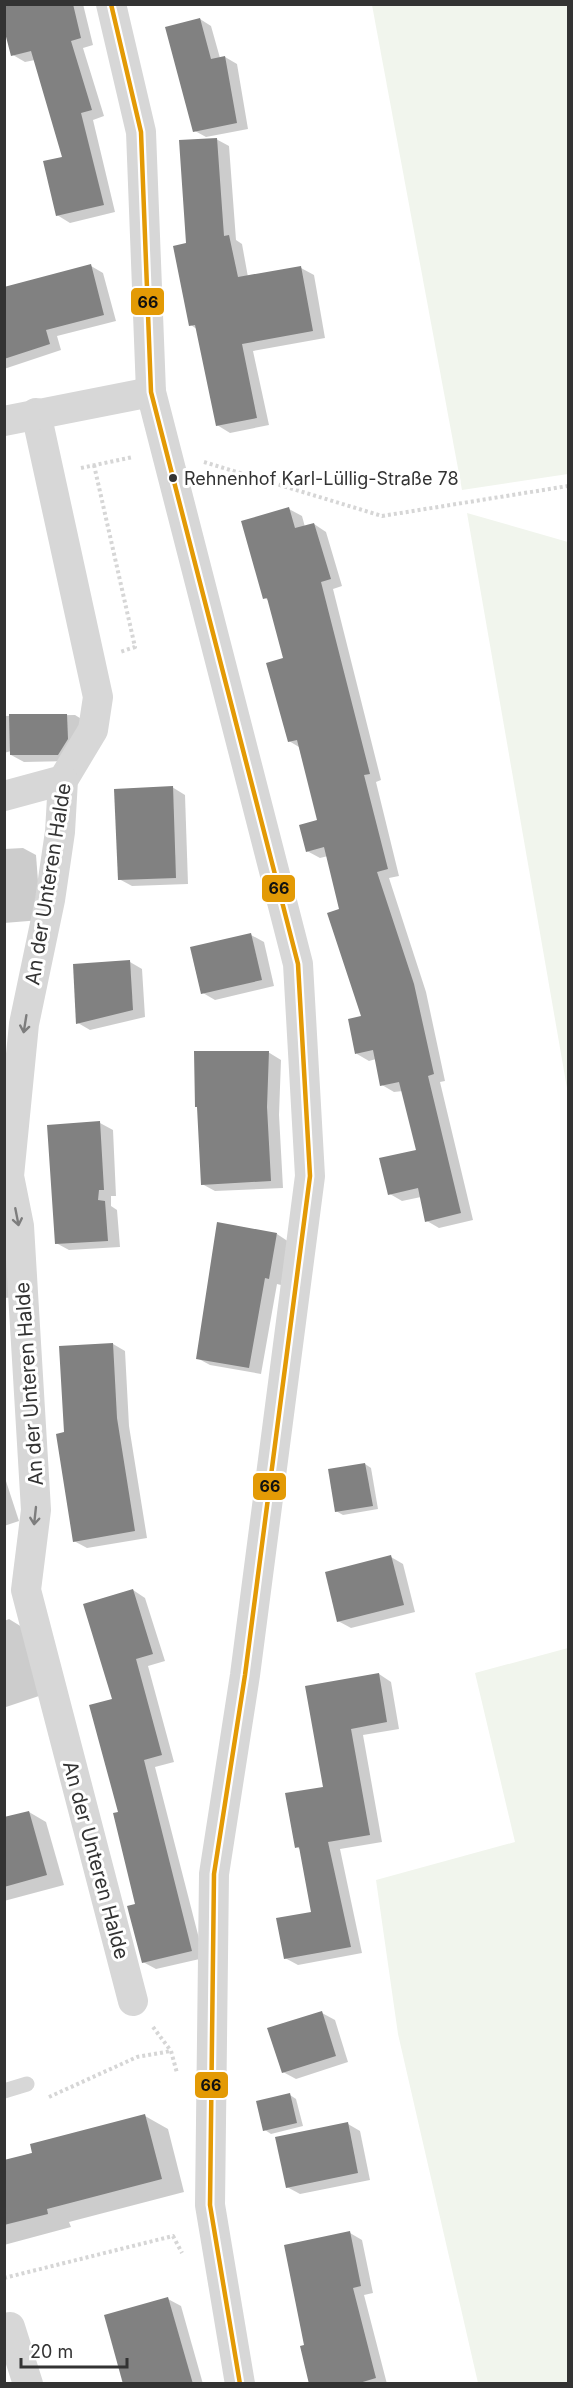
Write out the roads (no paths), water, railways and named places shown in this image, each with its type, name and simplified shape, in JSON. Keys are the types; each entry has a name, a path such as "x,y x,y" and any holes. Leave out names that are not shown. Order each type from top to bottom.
{"street":[{"path":"111,4 141,132 152,392 298,964 310,1176 245,1675 214,1874 210,2205 240,2384"},
{"path":"4,421 152,392"},
{"name":"An der Unteren Halde","path":"36,413 98,697 93,730 63,780 60,832 50,900 24,1024 7,1176 19,1226 36,1510 17,1564 26,1590 134,2001"},
{"path":"4,796 63,780"},
{"path":"4,2328 10,2326 28,2384"}],"lane":[{"path":"4,2091 27,2084"}],"place":[{"name":"Rehnenhof Karl-Lüllig-Straße 78","path":"173,478"}]}
